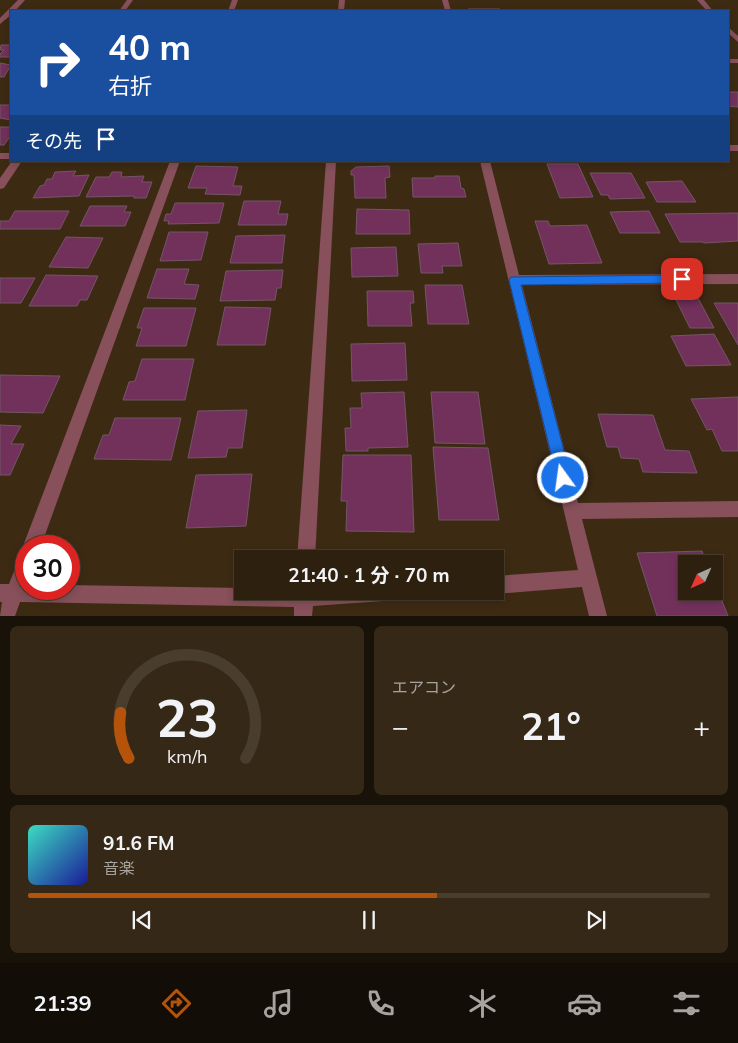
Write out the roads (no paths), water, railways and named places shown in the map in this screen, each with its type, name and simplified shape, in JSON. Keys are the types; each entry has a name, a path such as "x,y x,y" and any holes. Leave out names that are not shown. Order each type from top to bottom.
{"street":[{"path":"12,10 22,0"},
{"path":"700,0 709,10"},
{"path":"0,22 10,12"},
{"path":"729,30 738,40"},
{"path":"0,186 16,162"},
{"path":"36,535 175,162"},
{"path":"307,550 331,162"},
{"path":"485,162 598,616"},
{"path":"514,280 738,279"},
{"path":"572,511 738,510"},
{"path":"504,583 589,578"},
{"path":"6,616 7,593 15,580"},
{"path":"7,593 304,602 321,600"}]}
